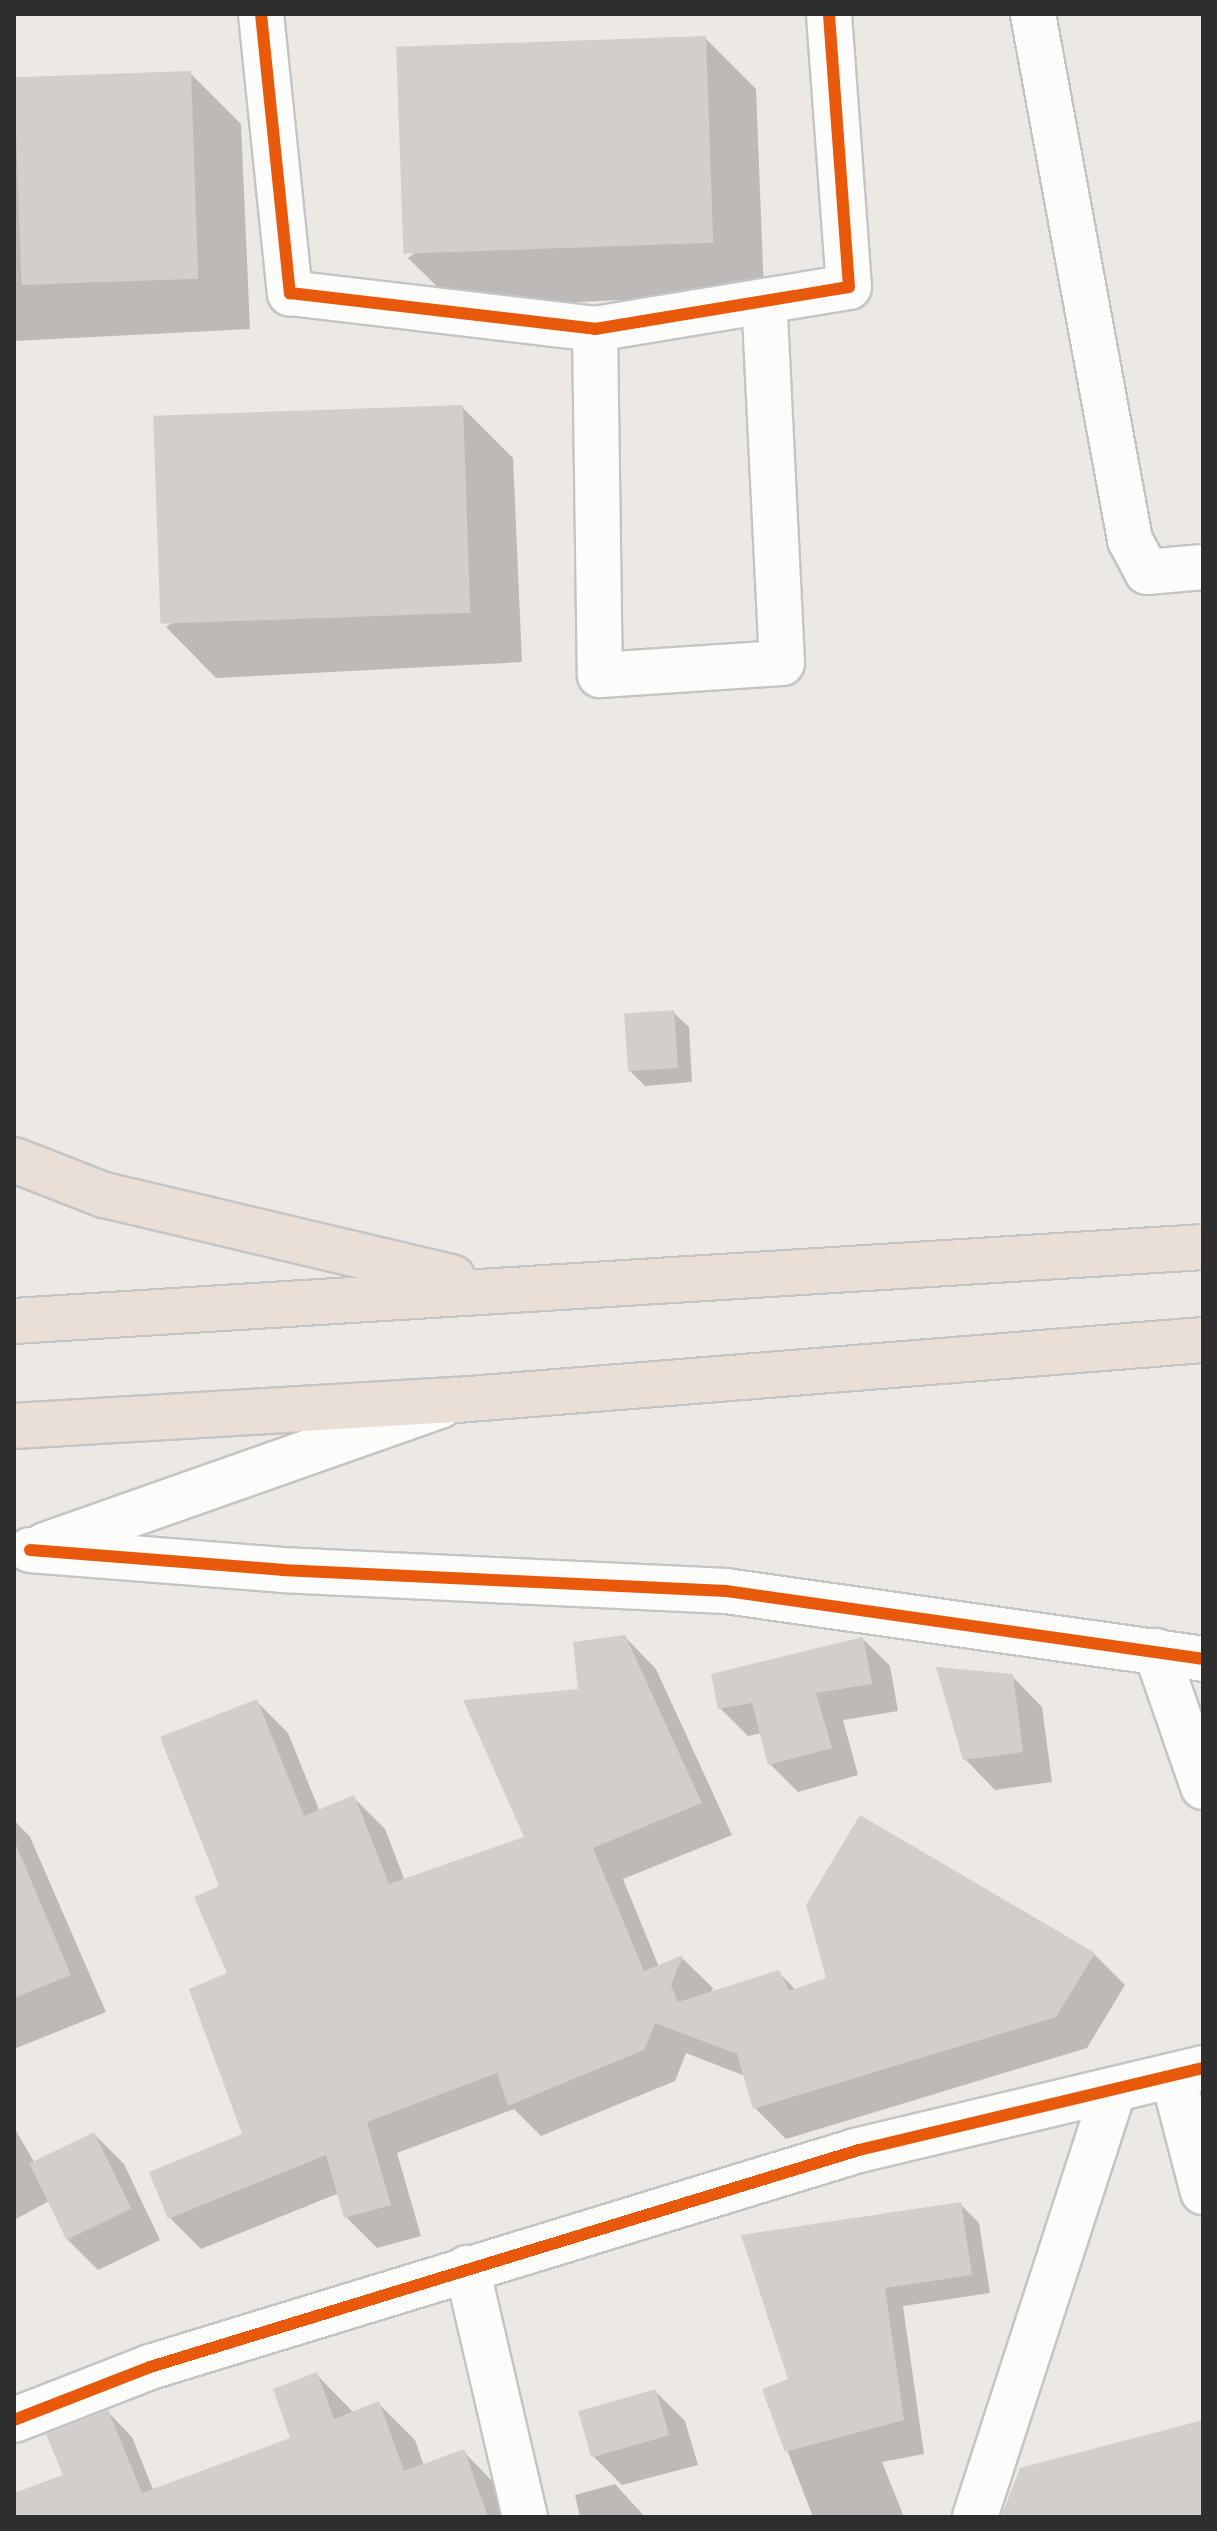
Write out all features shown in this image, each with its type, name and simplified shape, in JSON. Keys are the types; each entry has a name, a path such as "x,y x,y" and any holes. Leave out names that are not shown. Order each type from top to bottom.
{"highway":[{"path":"14,1160 104,1195 497,1288"},
{"path":"14,1321 497,1288 1203,1247"},
{"path":"14,1426 457,1400 1203,1340"}],"street":[{"path":"261,14 290,293 595,329 849,287 829,14"},
{"path":"1033,14 1130,540 1147,572 1203,567"},
{"path":"595,329 600,675 782,663 764,301"},
{"path":"22,1554 457,1400"},
{"path":"22,1554 726,1591 1203,1659"},
{"path":"1156,1651 1203,1787"},
{"path":"14,2420 150,2367 859,2150 1188,2073 1203,2192"},
{"path":"975,2517 1114,2090"},
{"path":"467,2268 525,2517"}],"building":[{"path":"706,36 713,243 403,254 396,47"},
{"path":"191,71 198,279 21,285 14,77"},
{"path":"463,405 470,613 160,624 153,416"},
{"path":"674,1010 678,1068 628,1071 624,1013"},
{"path":"625,1635 702,1803 593,1848 644,1971 683,1955 671,1985 678,2002 779,1970 789,1991 826,1978 806,1905 860,1815 1095,1953 1056,2017 753,2109 737,2054 655,2023 644,2050 508,2106 497,2073 367,2122 391,2205 344,2218 326,2155 168,2219 149,2172 242,2134 189,1989 227,1973 194,1897 219,1886 160,1737 257,1699 304,1816 354,1795 389,1884 524,1837 463,1700 578,1689 573,1642"},
{"path":"863,1637 872,1684 816,1693 832,1748 768,1765 752,1703 718,1709 711,1674"},
{"path":"936,1667 1013,1674 1023,1752 963,1760"},
{"path":"14,1840 71,1975 14,1998"},
{"path":"94,2132 131,2208 67,2240 29,2164"},
{"path":"961,2202 972,2275 885,2288 904,2420 785,2452 762,2389 788,2379 741,2235"},
{"path":"317,2372 334,2419 379,2401 404,2471 464,2449 488,2517 14,2517 14,2493 63,2475 46,2434 108,2410 142,2493 290,2438 273,2389"},
{"path":"656,2389 669,2435 591,2457 578,2411"},
{"path":"1203,2420 1203,2517 1001,2517 1020,2468"}],"cycle path":[{"path":"261,14 290,293 595,329 849,287 829,14"},
{"path":"30,1550 282,1570 726,1591 1203,1659"},
{"path":"14,2420 150,2367 859,2150 1203,2068"}]}
